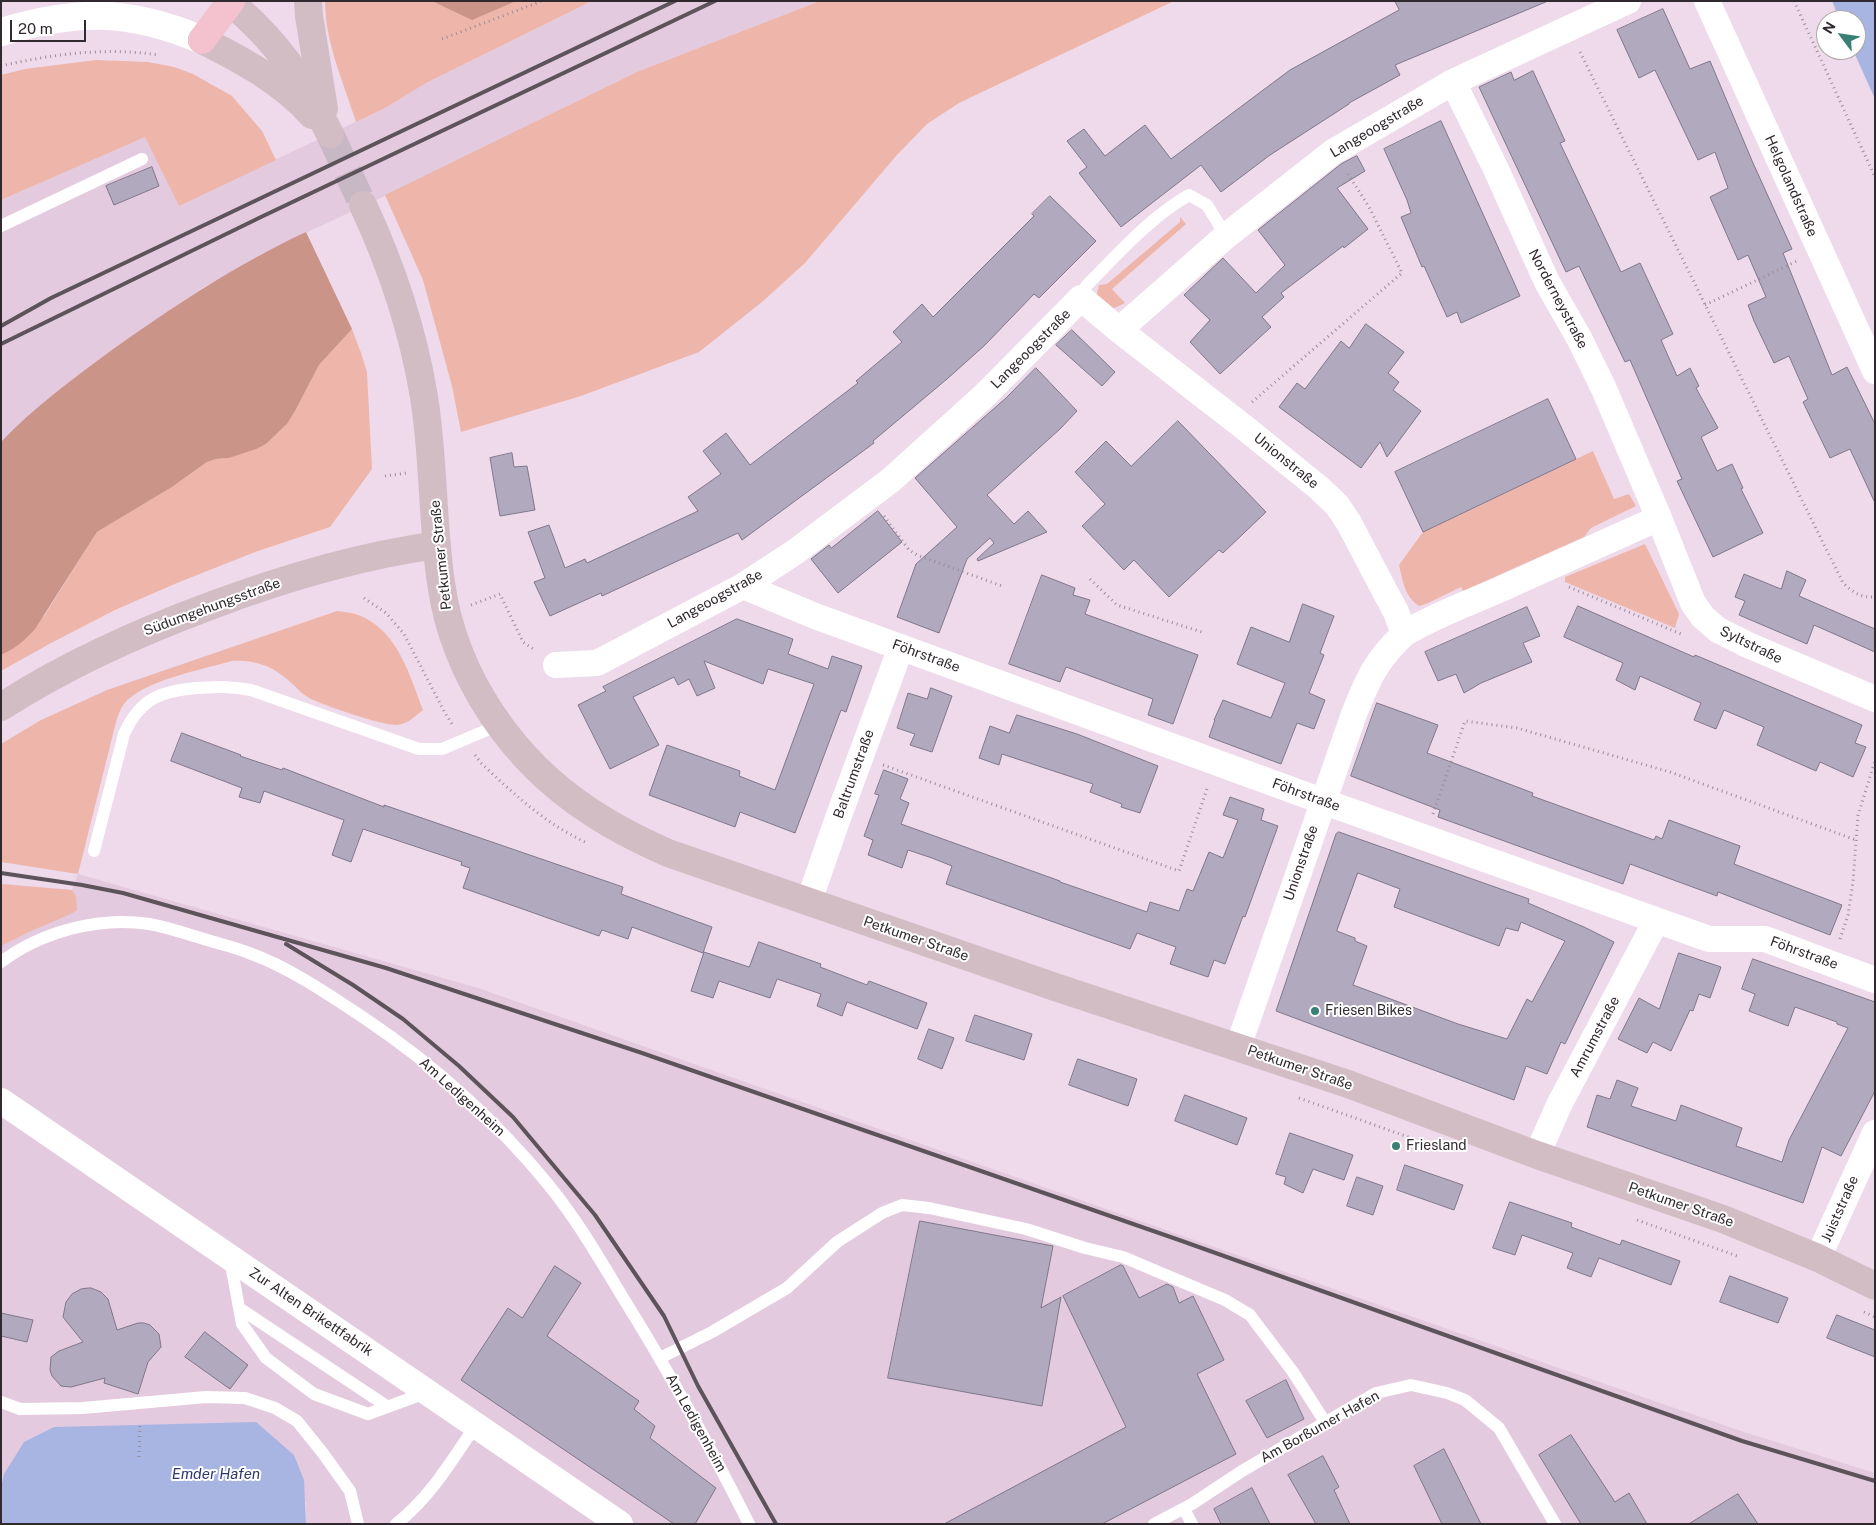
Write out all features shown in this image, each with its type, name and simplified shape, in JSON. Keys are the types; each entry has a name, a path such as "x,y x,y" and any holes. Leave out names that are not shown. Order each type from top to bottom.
{"main road":[{"path":"230,1 264,32 283,54 307,91 330,134 286,91 236,58 202,40 230,1"},
{"path":"308,1 322,98 330,134"},
{"name":"Petkumer Straße","path":"364,205 406,314 416,357 430,442 441,584 447,614 467,672 499,726 553,783 589,811 631,836 668,852 1055,987 1348,1084 1537,1155 1723,1219 1818,1258 1875,1286"},
{"name":"Südumgehungsstraße","path":"1,707 76,663 130,637 250,591 359,558 437,545"}],"street":[{"name":"Langeoogstraße","path":"556,665 597,663 743,586 795,552 891,480 984,396 1081,298 1119,330 1226,236 1334,152 1453,82 1628,1"},
{"name":"Helgolandstraße","path":"1708,1 1875,371"},
{"path":"1,32 70,17 118,16 167,26 202,40"},
{"name":"Norderneystraße","path":"1453,82 1495,167 1547,282 1579,338 1604,389 1659,518"},
{"name":"Unionstraße","path":"1119,330 1320,488 1337,505 1349,523 1388,598 1404,634"},
{"name":"Unionstraße","path":"1238,1047 1354,714 1370,675 1387,650 1404,634 1425,622 1659,518"},
{"name":"Syltstraße","path":"1659,518 1693,603 1703,617 1718,630 1748,645 1875,699"},
{"name":"Föhrstraße","path":"743,586 816,616 1322,802 1656,921 1709,939 1765,939 1875,980"},
{"name":"Baltrumstraße","path":"809,902 901,647"},
{"name":"Amrumstraße","path":"1537,1155 1559,1104 1656,921"},
{"name":"Zur Alten Brikettfabrik","path":"1,1101 620,1524"},
{"name":"Juiststraße","path":"1818,1258 1875,1134"}],"lane":[{"path":"1,226 142,159"},
{"path":"1081,298 1086,286 1148,224 1173,204 1189,195 1206,205 1226,236"},
{"path":"94,851 124,734 130,721 139,709 151,699 163,693 228,686 251,690 419,749 442,748 499,726"},
{"name":"Am Ledigenheim","path":"1,962 31,944 54,934 99,924 137,923 165,928 250,953 278,966 335,998 394,1038 448,1082 508,1138 549,1185 586,1236 660,1358 749,1524"},
{"path":"660,1358 712,1332 787,1288 837,1242 882,1213 902,1205 929,1208 1026,1228 1085,1248 1123,1257 1225,1300 1250,1315 1293,1372 1326,1422"},
{"path":"229,1255 242,1324 266,1358 314,1394 368,1414 428,1392"},
{"path":"239,1308 388,1407"},
{"name":"Am Borßumer Hafen","path":"1154,1524 1376,1393 1411,1385 1447,1393 1465,1400 1499,1428 1555,1524"},
{"path":"1,1402 20,1409 83,1408 206,1397 245,1398 275,1408 297,1421 333,1467 350,1491 358,1524"},
{"path":"396,1524 428,1494 476,1425"},
{"path":"1184,1508 1192,1524"}],"path":[{"path":"442,40 542,1"},
{"path":"1794,1 1875,177"},
{"path":"1568,29 1843,583 1854,594 1866,598 1875,597"},
{"path":"1,66 57,55 93,52 137,52 160,55"},
{"path":"1233,419 1402,273 1369,207 1334,152"},
{"path":"1705,305 1820,250"},
{"path":"870,497 909,550 917,555 1002,586"},
{"path":"1537,573 1681,634 1703,617"},
{"path":"1090,579 1117,605 1205,633"},
{"path":"447,614 500,594 523,642 556,665"},
{"path":"1424,838 1465,721 1517,728 1670,772 1856,840"},
{"path":"860,757 1179,871 1217,762"},
{"path":"1833,964 1848,915 1853,882 1858,815 1875,761"},
{"path":"139,1457 140,1424"}],"shaded area":[{"path":"325,1 592,1 428,82 385,108 356,122 328,32"},
{"path":"432,1 516,1 472,20"},
{"path":"592,1 820,1 639,71 419,180 263,253 201,289 145,327 56,393 1,442 1,200 145,136 179,205 385,108 428,82"},
{"path":"820,1 1174,1 959,103 927,124 896,156 805,263 762,302 699,352 581,396 461,432 452,386 423,280 385,195 639,71"},
{"path":"96,60 148,62 174,67 193,74 232,96 262,131 276,160 179,206 145,137 1,200 1,75 25,69"},
{"path":"1180,217 1186,224 1112,289 1125,303 1112,309 1096,297 1099,285 1107,284 1180,222"},
{"path":"306,232 352,329 319,365 287,424 266,444 229,458 207,462 172,487 97,532 35,629 20,644 1,655 1,442 55,393 135,334 231,272 280,244"},
{"path":"352,329 367,372 372,469 330,527 255,552 115,610 1,671 1,655 9,651 44,616 97,532 172,487 207,462 229,458 266,444 287,424 319,365"},
{"path":"1593,451 1614,499 1629,494 1636,506 1591,528 1584,537 1463,591 1461,587 1419,606 1410,598 1405,588 1399,565 1423,532"},
{"path":"1645,544 1679,614 1675,628 1565,582 1565,577"},
{"path":"337,611 356,614 384,632 395,646 411,677 423,710 408,721 397,725 367,719 309,698 277,672 265,666 245,661 232,661 158,682 132,696 120,710 78,874 1,862 1,744 41,720 107,690"},
{"path":"78,874 478,988 1530,1358 1744,1432 1875,1473 1875,1524 306,1524 306,1502 4,1474 1,1487 1,884 72,890"},
{"path":"1,884 72,890 76,896 77,910 1,946"}],"water":[{"path":"1832,1 1875,1 1875,99 1857,60 1866,60 1866,10 1836,10"},
{"name":"Emder Hafen","path":"256,1422 294,1455 304,1480 306,1524 1,1524 1,1487 4,1474 24,1442 54,1427"}],"building":[{"path":"1395,1 1548,1 1395,65 1400,75 1349,103 1270,155 1221,192 1201,165 1121,227 1079,173 1087,167 1067,141 1084,129 1105,156 1145,125 1171,159 1290,70 1399,10"},
{"path":"1663,9 1690,69 1710,61 1792,249 1783,253 1832,375 1847,367 1875,424 1875,503 1850,449 1830,458 1803,402 1808,399 1789,356 1774,363 1754,321 1748,305 1766,297 1748,255 1738,260 1710,197 1728,188 1715,152 1698,160 1655,70 1639,78 1617,30"},
{"path":"1533,71 1565,141 1560,143 1621,272 1640,263 1673,334 1661,340 1677,376 1690,368 1699,386 1696,388 1718,428 1701,437 1717,471 1732,464 1743,488 1741,489 1763,533 1713,557 1677,481 1682,479 1630,360 1625,362 1579,266 1566,272 1479,87 1511,72 1514,80"},
{"path":"1441,121 1520,296 1461,323 1457,312 1447,317 1424,266 1422,267 1401,217 1411,213 1407,200 1384,149"},
{"path":"1357,156 1365,171 1337,188 1368,229 1281,293 1284,297 1262,317 1271,327 1220,374 1190,342 1210,320 1184,295 1223,258 1256,293 1285,265 1258,230 1341,164"},
{"path":"152,167 159,186 114,205 106,186"},
{"path":"1050,196 1096,241 1039,298 1034,294 985,345 873,441 874,443 742,540 738,533 602,596 601,593 550,616 534,582 545,578 528,532 549,525 565,568 585,559 587,563 698,511 688,497 721,474 703,451 726,433 750,465 858,383 856,381 902,342 893,332 922,304 933,317 1034,216 1032,214"},
{"path":"1366,324 1404,352 1388,373 1399,382 1393,390 1421,411 1387,457 1380,442 1361,468 1279,407 1297,383 1305,389 1341,341 1349,348"},
{"path":"1072,330 1115,372 1102,386 1056,345"},
{"path":"1036,368 1077,411 1060,429 987,495 1014,524 1028,511 1047,532 978,561 977,559 994,543 990,538 967,559 939,633 897,617 916,564 957,527 915,478 1006,398"},
{"path":"1548,399 1576,459 1423,532 1395,472"},
{"path":"1178,421 1266,512 1223,553 1219,550 1169,597 1134,560 1124,570 1082,526 1105,504 1075,472 1106,441 1131,466"},
{"path":"512,453 514,467 527,466 535,510 500,516 490,458"},
{"path":"878,511 902,542 838,593 811,559 829,545 831,548"},
{"path":"1787,571 1806,580 1799,596 1875,629 1875,652 1814,625 1807,644 1739,615 1745,601 1735,597 1744,574 1781,589"},
{"path":"1042,575 1075,588 1073,595 1090,600 1085,614 1198,655 1173,724 1148,715 1153,699 1066,667 1060,682 1009,664"},
{"path":"1303,604 1334,616 1320,653 1324,655 1309,693 1325,700 1314,729 1297,723 1281,764 1209,737 1223,700 1271,718 1285,683 1237,664 1251,627 1289,642"},
{"path":"1578,606 1694,657 1695,655 1862,725 1855,743 1866,747 1853,777 1820,762 1816,771 1757,745 1764,727 1724,710 1716,729 1694,720 1701,703 1640,676 1635,690 1616,680 1623,663 1564,637"},
{"path":"1527,607 1540,636 1523,643 1532,662 1481,683 1464,693 1456,674 1438,681 1425,652"},
{"path":"737,619 793,639 788,654 828,669 832,656 862,666 846,712 841,710 795,833 740,812 735,827 649,795 667,745 740,771 739,776 775,790 814,684 768,669 763,684 704,661 715,688 697,696 689,679 678,685 674,677 633,697 659,745 610,769 578,705 606,691 603,687"},
{"path":"931,688 952,696 932,752 910,745 915,734 897,728 908,693 927,699"},
{"path":"1377,703 1438,725 1427,753 1533,793 1532,796 1654,840 1656,836 1662,839 1669,820 1740,846 1734,864 1842,905 1830,935 1718,892 1717,896 1630,864 1623,884 1438,817 1440,810 1351,776"},
{"path":"1017,715 1077,734 1158,766 1140,813 1121,807 1122,804 1090,792 1093,784 1002,754 999,765 979,758 990,726 1009,733"},
{"path":"182,733 240,756 282,770 283,768 384,807 384,805 623,887 621,894 712,927 703,953 632,927 628,939 602,930 599,936 463,888 470,868 461,865 462,862 363,829 351,862 332,855 344,820 264,791 260,803 239,797 242,788 171,761"},
{"path":"884,770 908,779 900,799 909,803 901,824 1147,912 1150,902 1179,911 1187,889 1193,891 1209,852 1223,858 1238,820 1223,815 1230,797 1264,809 1261,820 1278,826 1245,917 1243,916 1225,964 1214,960 1208,977 1170,964 1176,947 1137,933 1130,949 946,884 952,866 932,858 908,850 902,868 868,855 873,840 864,836 879,795 875,794"},
{"path":"1339,832 1529,899 1528,903 1614,942 1565,1044 1561,1042 1547,1074 1526,1066 1514,1100 1276,1011 1336,834","holes":["1358,873 1400,889 1394,907 1499,946 1506,928 1518,931 1521,922 1565,941 1532,1002 1527,999 1507,1039 1458,1024 1353,985 1367,946 1355,941 1355,938 1337,931"]},
{"path":"759,942 821,964 820,967 867,985 869,981 927,1003 917,1029 847,1002 842,1016 817,1006 821,994 777,979 770,998 719,981 713,998 691,991 704,952 749,967"},
{"path":"1679,953 1721,967 1710,998 1699,994 1693,1011 1690,1010 1671,1051 1653,1042 1647,1053 1618,1039 1639,998 1659,1009"},
{"path":"1753,959 1875,1002 1875,1091 1841,1156 1822,1147 1803,1203 1587,1127 1597,1095 1610,1099 1617,1080 1638,1088 1631,1106 1676,1121 1681,1105 1742,1128 1736,1146 1782,1162 1789,1140 1848,1028 1837,1024 1837,1022 1795,1007 1788,1026 1749,1011 1755,994 1742,989"},
{"path":"975,1015 1032,1034 1024,1060 966,1041"},
{"path":"929,1029 954,1038 942,1069 918,1059"},
{"path":"1078,1059 1137,1079 1128,1106 1069,1085"},
{"path":"1185,1095 1247,1118 1237,1145 1175,1121"},
{"path":"1290,1133 1353,1155 1344,1180 1313,1169 1303,1193 1284,1184 1286,1177 1276,1174"},
{"path":"1405,1165 1463,1185 1454,1210 1397,1190"},
{"path":"1357,1177 1383,1186 1373,1215 1347,1206"},
{"path":"1510,1202 1572,1223 1571,1227 1620,1245 1622,1240 1680,1261 1671,1285 1599,1258 1591,1277 1567,1268 1573,1253 1522,1235 1515,1255 1493,1248"},
{"path":"920,1221 1053,1246 1041,1308 1061,1297 1042,1406 888,1378"},
{"path":"1121,1265 1139,1298 1167,1284 1173,1287 1179,1303 1193,1296 1224,1360 1197,1374 1236,1454 1102,1524 944,1524 1126,1427 1063,1296"},
{"path":"555,1266 581,1283 547,1336 639,1401 634,1409 655,1426 650,1438 716,1488 695,1524 674,1524 461,1380 508,1308 522,1318"},
{"path":"1730,1276 1788,1298 1778,1323 1720,1302"},
{"path":"91,1288 101,1292 108,1299 117,1330 138,1323 144,1323 150,1325 159,1334 161,1347 148,1362 138,1394 104,1383 105,1378 71,1387 61,1386 52,1376 50,1370 51,1357 59,1351 83,1342 63,1317 66,1302 72,1294 81,1289"},
{"path":"1,1313 33,1320 27,1342 1,1336"},
{"path":"1837,1315 1875,1330 1875,1357 1827,1338"},
{"path":"205,1332 248,1365 230,1389 185,1357"},
{"path":"1286,1380 1304,1419 1267,1438 1246,1401"},
{"path":"1571,1435 1615,1502 1629,1493 1647,1524 1581,1524 1539,1455"},
{"path":"1444,1449 1481,1524 1442,1524 1414,1466"},
{"path":"1323,1456 1339,1487 1334,1490 1350,1524 1316,1524 1288,1475"},
{"path":"1252,1488 1270,1524 1221,1524 1214,1509"},
{"path":"1738,1494 1758,1524 1689,1524"}],"tunnel":[{"path":"330,134 363,205"}],"railway":[{"path":"1,326 51,298 675,1"},
{"path":"1,344 261,217 715,1"},
{"path":"1,873 123,893 386,968 642,1053 1182,1241 1742,1441 1875,1481"},
{"path":"286,944 353,985 403,1019 459,1066 513,1117 595,1215 664,1316 698,1386 776,1524"}],"place":[{"name":"Friesen Bikes","path":"1315,1011"},
{"name":"Friesland","path":"1396,1146"}]}
